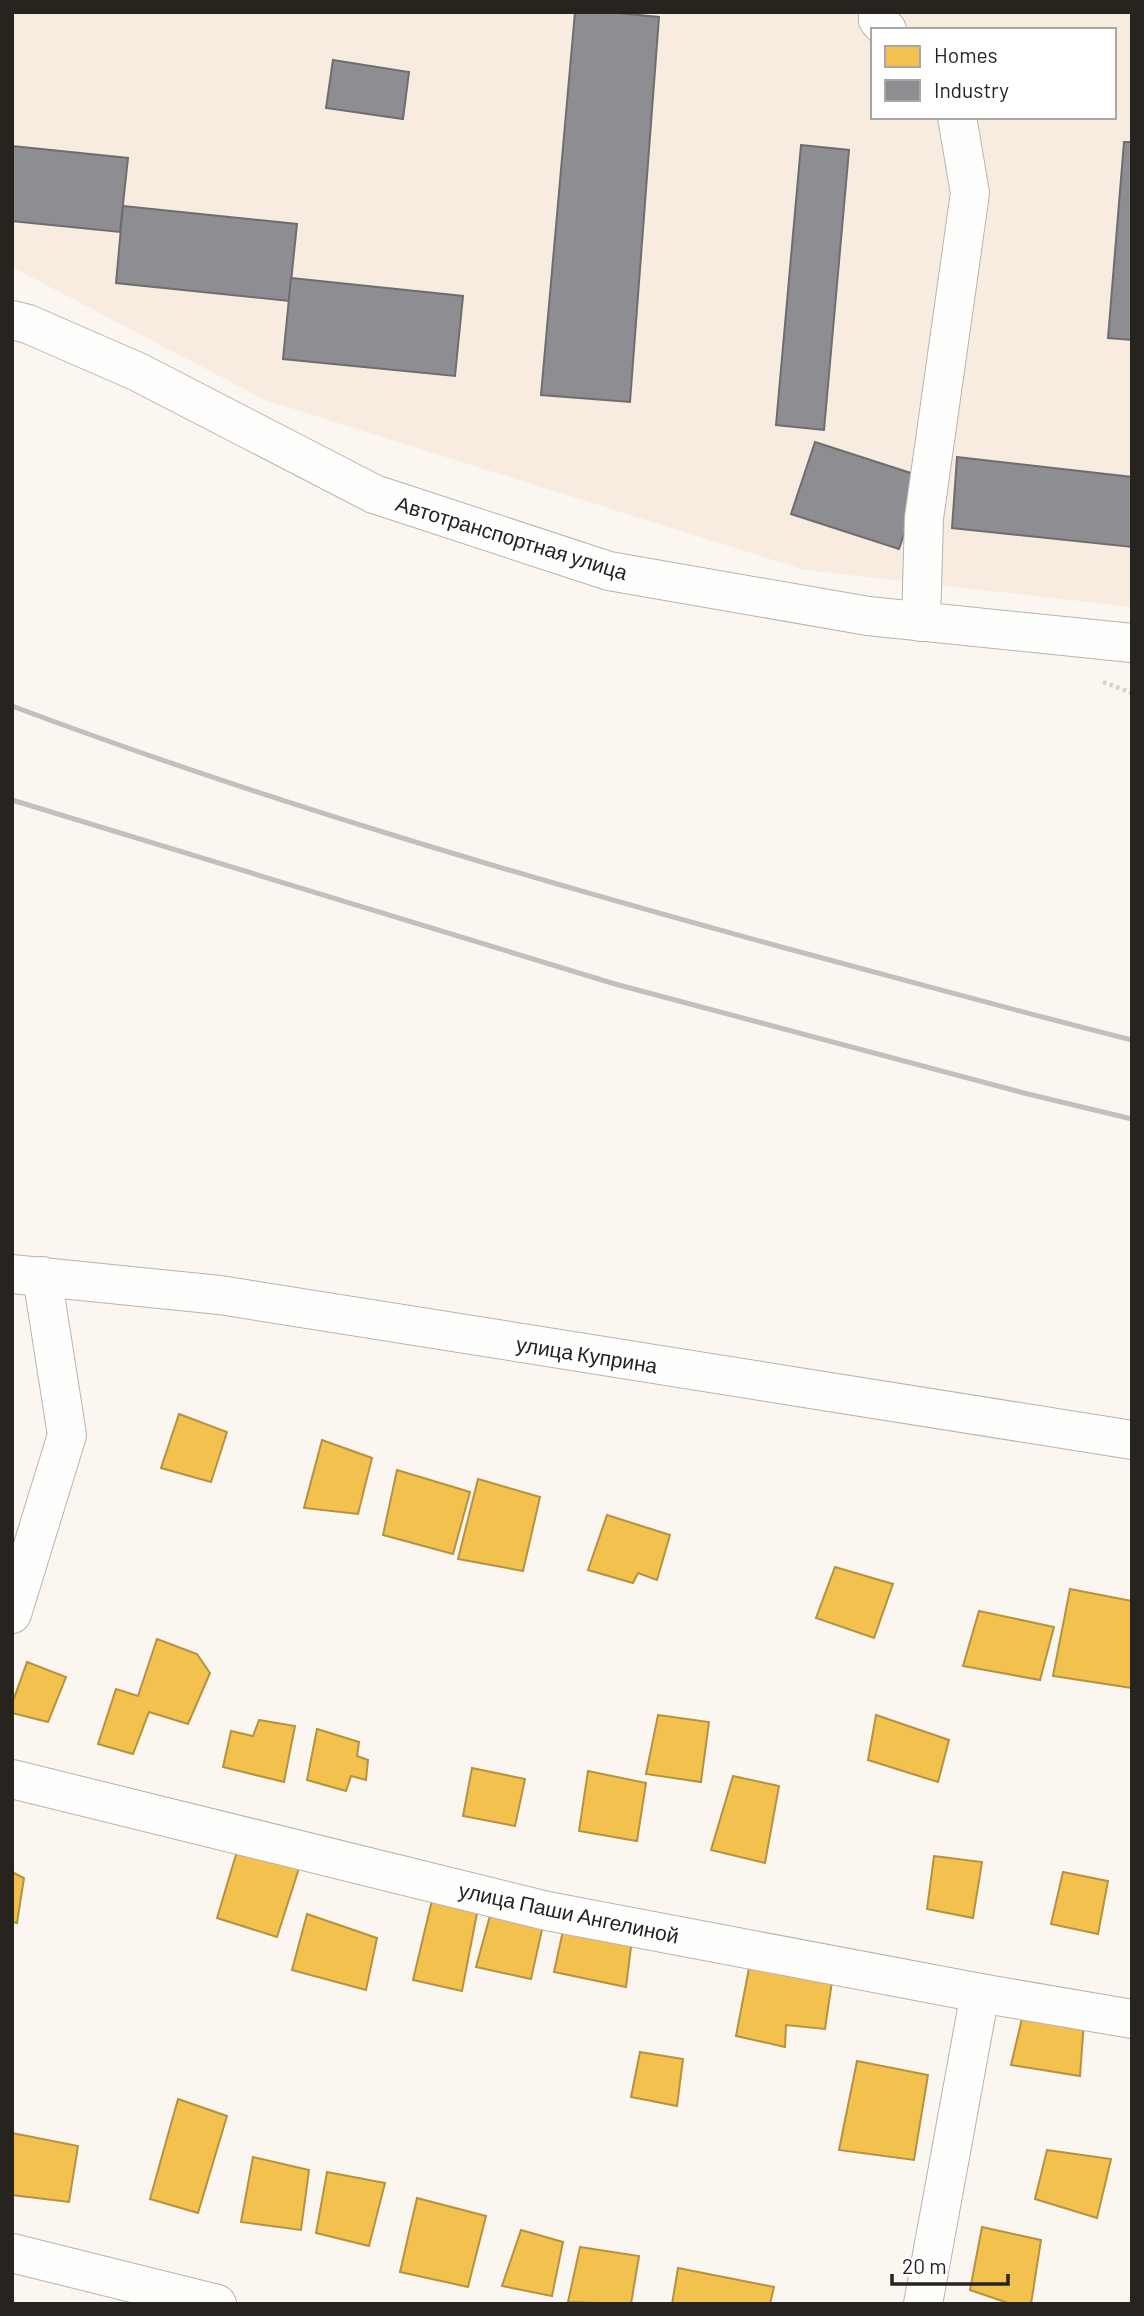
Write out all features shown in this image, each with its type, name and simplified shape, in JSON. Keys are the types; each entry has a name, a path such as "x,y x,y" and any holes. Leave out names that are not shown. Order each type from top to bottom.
{"street":[{"path":"878,12 878,20 885,28"},
{"path":"921,622 924,518 970,193 957,119"},
{"name":"Автотранспортная улица","path":"12,320 28,324 138,372 374,494 609,571 868,616 1132,643"},
{"path":"12,1614 67,1435 27,1275"},
{"name":"улица Куприна","path":"27,1275 220,1295 1132,1440"},
{"name":"улица Паши Ангелиной","path":"12,1779 547,1911 1132,2019"},
{"path":"923,2304 980,1993"},
{"path":"12,2253 217,2304"}],"shaded area":[{"path":"12,12 1132,12 1132,607 805,570 265,400 12,267"}],"building: Homes":[{"path":"179,1414 227,1432 211,1482 161,1468"},
{"path":"322,1440 372,1458 358,1514 304,1508"},
{"path":"397,1470 470,1492 453,1554 383,1535"},
{"path":"478,1479 540,1497 523,1571 458,1559"},
{"path":"607,1515 670,1535 657,1580 638,1573 633,1583 588,1570"},
{"path":"835,1567 893,1584 874,1638 816,1618"},
{"path":"1070,1589 1132,1601 1132,1688 1053,1676"},
{"path":"979,1611 1054,1627 1040,1680 963,1666"},
{"path":"157,1639 197,1654 210,1673 188,1724 149,1712 133,1754 98,1744 116,1689 138,1696"},
{"path":"27,1662 66,1677 48,1722 12,1713 12,1704"},
{"path":"658,1715 709,1722 701,1782 646,1774"},
{"path":"876,1715 949,1740 938,1782 868,1760"},
{"path":"259,1720 295,1726 284,1782 223,1767 231,1731 253,1736"},
{"path":"317,1729 359,1742 357,1756 368,1760 366,1780 351,1776 346,1791 307,1780"},
{"path":"472,1768 525,1779 515,1826 463,1816"},
{"path":"588,1771 646,1783 637,1841 579,1831"},
{"path":"733,1776 779,1786 765,1863 711,1850"},
{"path":"238,1848 301,1862 277,1937 217,1918"},
{"path":"934,1856 982,1862 973,1918 927,1909"},
{"path":"12,1872 24,1878 17,1923 12,1922"},
{"path":"1063,1872 1108,1881 1098,1934 1051,1924"},
{"path":"433,1896 478,1908 462,1991 413,1980"},
{"path":"491,1912 543,1925 531,1979 476,1967"},
{"path":"307,1914 377,1938 366,1990 292,1970"},
{"path":"564,1926 632,1939 626,1987 554,1972"},
{"path":"750,1963 833,1975 825,2029 786,2025 785,2047 736,2036"},
{"path":"1024,2010 1084,2021 1080,2076 1011,2065"},
{"path":"640,2052 683,2059 677,2106 631,2097"},
{"path":"857,2061 928,2075 914,2160 839,2150"},
{"path":"178,2099 227,2116 198,2213 150,2199"},
{"path":"12,2133 78,2146 69,2202 12,2195"},
{"path":"1047,2150 1111,2159 1097,2218 1035,2199"},
{"path":"253,2157 309,2170 301,2230 241,2222"},
{"path":"327,2172 385,2183 369,2246 316,2233"},
{"path":"417,2198 486,2216 468,2287 400,2272"},
{"path":"982,2227 1041,2240 1031,2304 1011,2304 970,2290"},
{"path":"521,2230 563,2242 552,2296 502,2286"},
{"path":"580,2247 639,2256 631,2304 568,2302"},
{"path":"678,2268 774,2287 770,2304 672,2304"}],"building: Industry":[{"path":"575,12 659,17 630,402 541,395"},
{"path":"333,60 409,72 403,119 326,108"},
{"path":"1124,142 1132,142 1132,340 1108,338"},
{"path":"801,145 849,150 824,430 776,425"},
{"path":"12,146 128,158 120,232 12,221"},
{"path":"123,206 297,224 289,301 116,283"},
{"path":"291,278 463,296 455,376 283,359"},
{"path":"815,442 923,477 899,549 791,514"},
{"path":"957,457 1132,477 1132,547 952,528"}],"railway":[{"path":"12,706 299,806 590,894 1132,1040"},
{"path":"12,800 615,984 1132,1119"}]}
